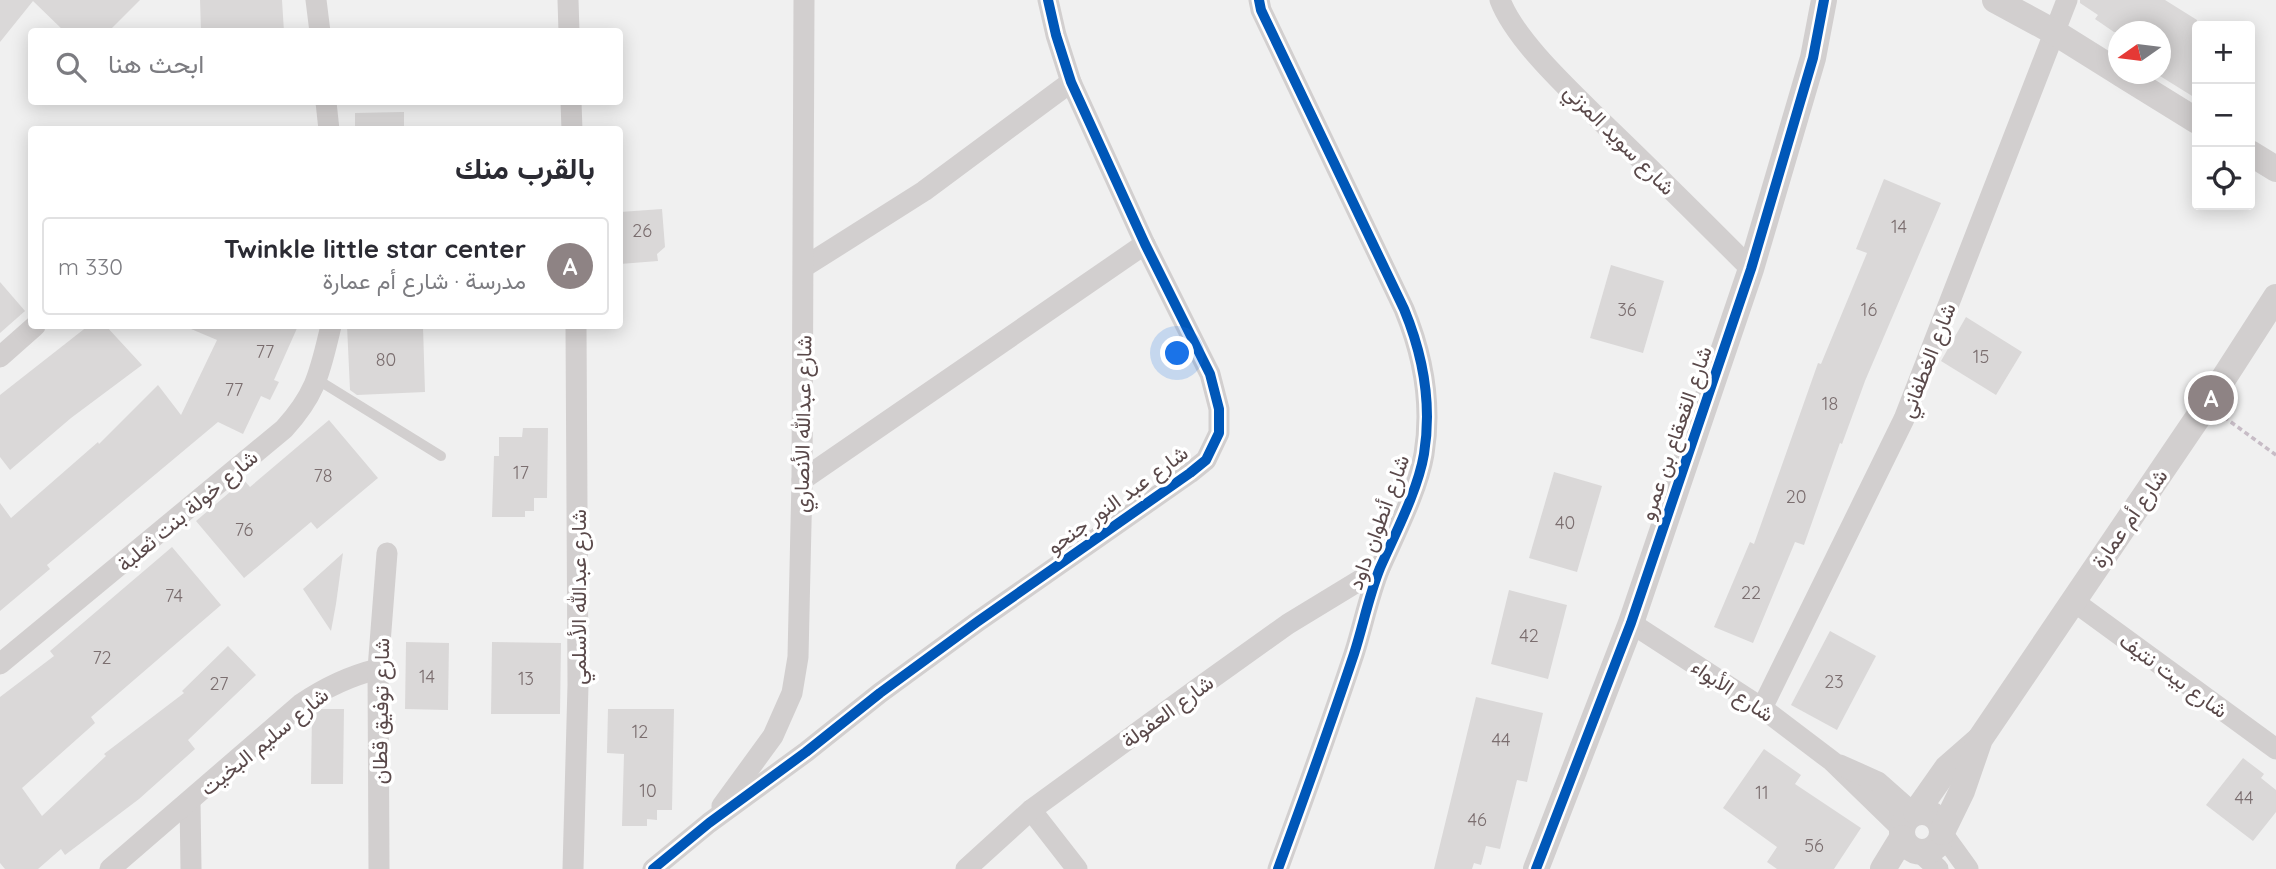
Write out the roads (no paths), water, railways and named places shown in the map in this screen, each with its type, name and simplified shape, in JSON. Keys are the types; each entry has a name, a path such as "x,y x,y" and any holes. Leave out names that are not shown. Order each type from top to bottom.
{"street":[{"path":"316,0 320,28"},
{"path":"568,0 569,28"},
{"name":"شارع عبدالله الأنصاري","path":"709,823 773,736 792,693 798,657 802,480 804,0"},
{"name":"شارع عبد النور جنحو","path":"653,869 880,693 1190,473 1206,460 1219,433 1219,409 1210,374 1145,244 1071,82 1048,0"},
{"name":"شارع أنطوان داود","path":"1259,0 1261,10 1390,278 1418,349 1427,397 1424,456 1417,482 1380,568 1354,652 1278,869"},
{"name":"شارع سويد المزني","path":"1500,0 1506,16 1517,32 1577,97 1751,269"},
{"name":"شارع القعقاع بن عمرو","path":"1536,869 1631,623 1751,269 1813,58 1824,0"},
{"name":"شارع القعقاع بن عمرو","path":"1813,58 1837,0"},
{"path":"1995,0 2108,66"},
{"name":"شارع الغطفاني","path":"1762,708 1904,419 2067,0"},
{"path":"803,267 924,191 1071,82"},
{"path":"2138,84 2192,118"},
{"path":"326,105 329,126"},
{"path":"571,105 572,126"},
{"path":"2255,156 2276,169"},
{"path":"802,480 1145,244"},
{"name":"شارع أم عمارة","path":"1942,833 1962,792 1980,739 2207,404 2276,297"},
{"path":"0,357 32,329"},
{"name":"شارع خولة بنت ثعلبة","path":"0,664 284,429 304,407 318,380 330,329"},
{"name":"شارع عبدالله الأسلمي","path":"573,869 578,671 576,329"},
{"name":"شارع توفيق قطان","path":"379,869 378,669 387,553"},
{"name":"شارع العفولة","path":"965,869 1031,810 1288,624 1380,568"},
{"name":"شارع بيت نتيف","path":"2072,600 2276,749"},
{"name":"شارع الأبواء","path":"1631,623 1762,708 1832,761 1878,782 1914,842"},
{"name":"شارع سليم البخيت","path":"110,869 312,697 350,676 378,669"},
{"name":"شارع أم عمارة","path":"1882,869 1914,842 1947,768 1980,739"},
{"name":"شارع سليم البخيت","path":"190,801 191,869"},
{"path":"1031,810 1077,869"},
{"path":"1914,842 1925,811 1934,815 1940,822 1942,833 1968,869"}],"lane":[{"path":"318,380 441,456"}],"place":[{"name":"Twinkle little star center","path":"2211,398"}]}
